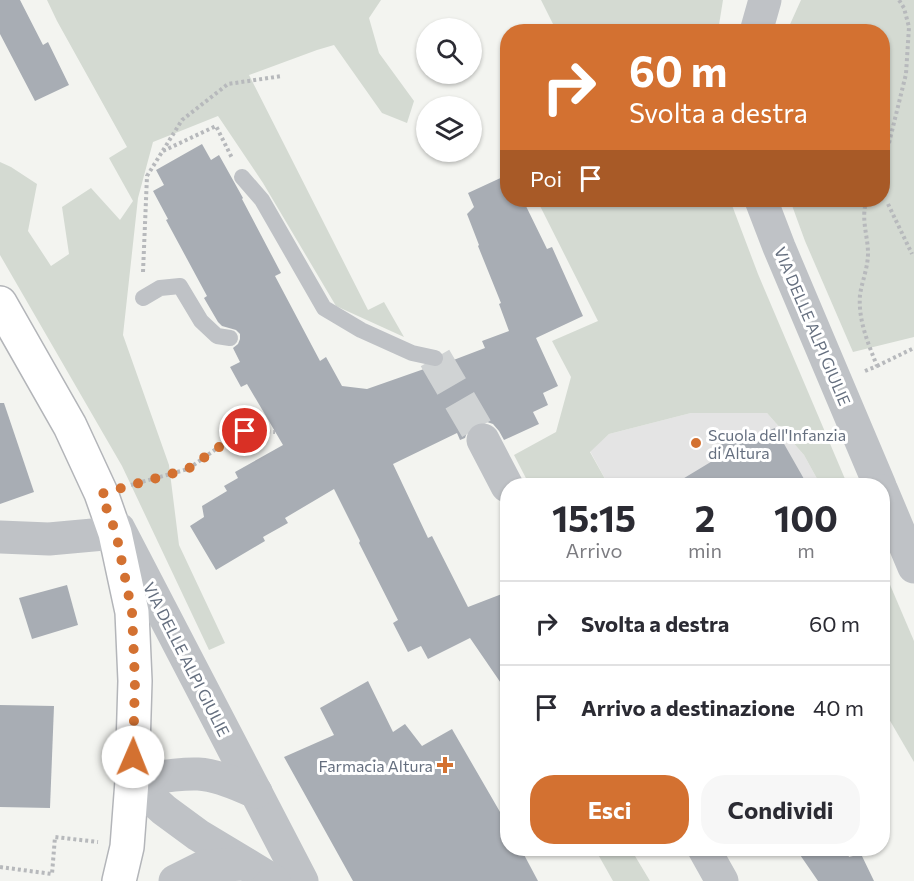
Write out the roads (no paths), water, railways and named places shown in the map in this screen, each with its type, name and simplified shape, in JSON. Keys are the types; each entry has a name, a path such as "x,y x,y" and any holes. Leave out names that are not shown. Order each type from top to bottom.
{"main road":[{"path":"0,303 70,426 116,533 132,612 135,681 128,846 119,881"}],"street":[{"path":"758,24 765,0"},
{"name":"VIA DELLE ALPI GIULIE","path":"764,207 877,478"},
{"path":"483,440 503,478"},
{"name":"VIA DELLE ALPI GIULIE","path":"101,494 302,881"},
{"path":"890,510 914,567"},
{"path":"0,537 49,539 116,533"},
{"path":"132,781 199,774 256,792"},
{"path":"132,781 164,810 198,835 274,881"},
{"path":"708,856 722,881"},
{"path":"175,881 205,866 245,864"}],"lane":[{"path":"242,177 262,200 324,308 361,330 412,353 435,357"},
{"path":"143,298 160,288 180,286 201,321 217,336 230,338"}],"tunnel":[{"path":"435,358 483,440"}],"place":[{"name":"Scuola dell'Infanzia di Altura","path":"696,443"},
{"name":"Farmacia Altura","path":"445,765"}]}
